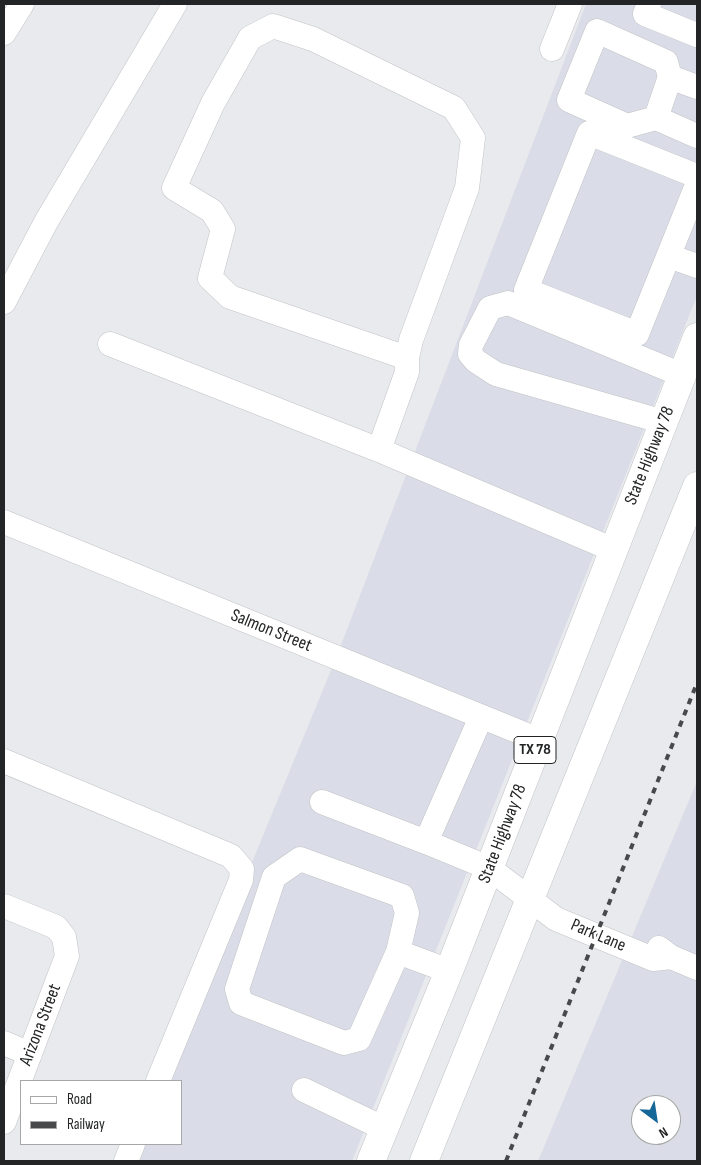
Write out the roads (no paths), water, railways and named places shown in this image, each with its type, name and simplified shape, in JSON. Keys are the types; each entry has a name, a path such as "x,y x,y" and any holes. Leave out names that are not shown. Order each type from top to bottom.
{"main road":[{"name":"State Highway 78","path":"371,1161 449,971 697,337"},
{"path":"424,1161 697,486"}],"street":[{"path":"4,33 22,4"},
{"path":"4,302 46,222 175,4"},
{"path":"649,4 645,14 697,35"},
{"path":"552,49 567,10 597,31 666,62 670,77 656,118"},
{"path":"379,450 407,372 406,358 467,188 474,138 454,108 313,39 273,26 250,38 213,102 174,188 212,211 223,229 210,278 230,297 406,358"},
{"path":"597,31 570,100 627,126 656,118 697,136"},
{"path":"670,77 697,87"},
{"path":"682,375 633,344 526,290 589,132 697,176"},
{"path":"633,344 697,185"},
{"path":"669,256 697,266"},
{"path":"633,344 508,302 490,308 470,354 476,361 496,374 664,422"},
{"path":"110,344 379,450 614,550"},
{"name":"Salmon Street","path":"4,522 539,740"},
{"path":"426,842 481,717"},
{"path":"4,761 230,856 242,869 241,880 158,1080"},
{"name":"Park Lane","path":"322,802 489,868 556,919 653,959 671,957 697,968"},
{"path":"300,859 402,896 407,913 398,952 359,1039 344,1043 241,1003 237,989 274,877 300,859"},
{"name":"Arizona Street","path":"4,906 56,926 64,937 68,956 20,1080"},
{"path":"398,952 449,971"},
{"path":"4,1043 30,1054"},
{"name":"Arizona Street","path":"4,1122 20,1080"},
{"path":"304,1090 385,1129"},
{"path":"126,1161 133,1145"}],"railway":[{"path":"506,1161 697,683"}]}
